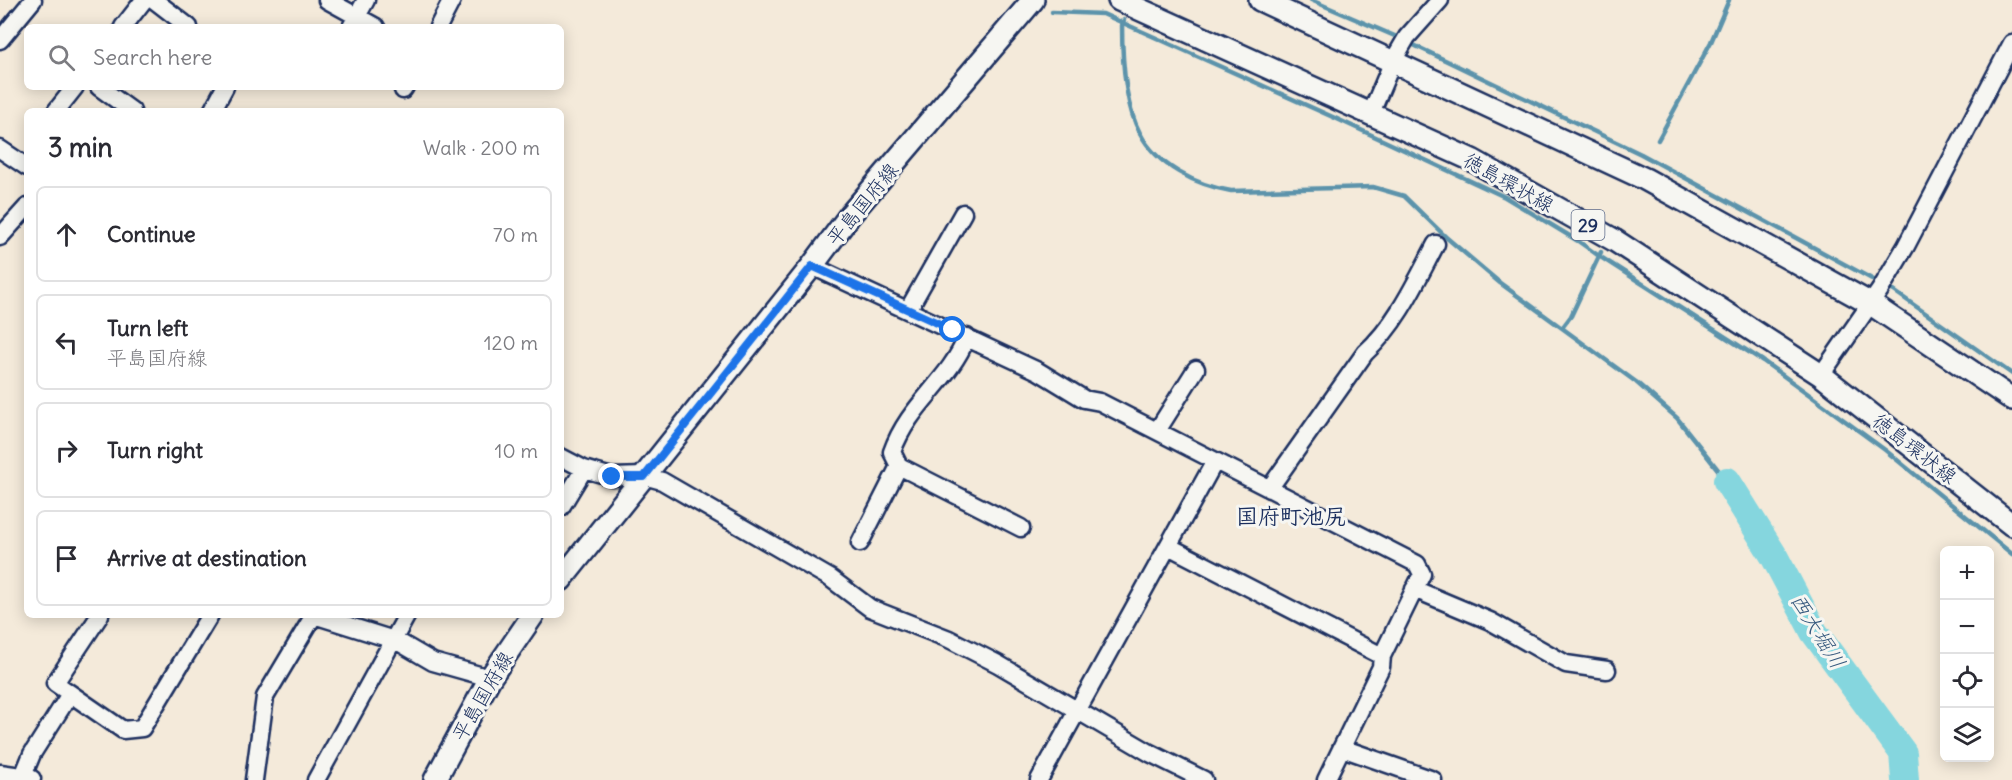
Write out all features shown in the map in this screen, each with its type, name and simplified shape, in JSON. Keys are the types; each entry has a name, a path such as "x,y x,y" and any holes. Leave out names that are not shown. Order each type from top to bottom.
{"main road":[{"name":"平島国府線","path":"564,576 812,266 850,215 1033,0"},
{"name":"徳島環状線","path":"1119,0 1371,113 1502,176 1614,240 1821,375 2012,525"},
{"path":"1260,0 1401,48 1645,179 1879,292 2012,399"},
{"name":"平島国府線","path":"435,780 490,678 531,618"}],"street":[{"path":"0,40 33,0"},
{"path":"125,24 144,0"},
{"path":"153,0 185,24"},
{"path":"327,0 354,22 366,0"},
{"path":"440,24 452,0"},
{"path":"1371,113 1401,48 1440,0"},
{"path":"13,25 24,33"},
{"path":"1821,375 1879,292 1906,246 2012,43"},
{"path":"58,108 73,90"},
{"path":"103,90 128,108"},
{"path":"214,108 223,90"},
{"path":"0,149 21,164"},
{"path":"0,237 24,210"},
{"path":"908,310 946,228 963,213"},
{"path":"1269,489 1365,353 1382,338 1436,244"},
{"path":"812,266 1038,371 1084,399 1100,402 1417,564 1422,574 1382,656 1381,667 1326,780"},
{"path":"967,337 948,373 915,408 898,435 892,452 899,466 1021,528"},
{"path":"1157,431 1196,369"},
{"path":"564,459 584,469 612,477 644,477 662,481 830,578 870,608 949,639 998,664 1150,753 1204,780"},
{"path":"1039,780 1215,461"},
{"path":"860,543 899,466"},
{"path":"564,502 584,469"},
{"path":"1168,546 1382,656"},
{"path":"1414,590 1490,621 1566,664 1607,670"},
{"path":"98,618 55,683 123,730 142,728 208,618"},
{"path":"254,780 265,697 312,618"},
{"path":"323,618 393,640 433,662 490,678"},
{"path":"316,780 405,618"},
{"path":"0,773 28,778 32,754 70,694"},
{"path":"1342,748 1433,780"}],"waterway":[{"path":"1311,0 1397,37 1641,154 1894,291 2012,374"},
{"path":"1658,140 1711,42 1729,0"},
{"path":"1052,12 1103,14 1505,197 1578,241 1763,361 1885,450 2012,554"},
{"path":"1124,20 1122,24 1123,65 1130,108 1147,145 1167,164 1191,179 1231,191 1373,187 1404,196 1447,238 1500,283 1562,328"},
{"path":"1601,252 1571,316 1562,328 1636,382 1677,418 1727,481"},
{"name":"西大堀川","path":"1727,481 1774,556 1814,632 1903,753 1905,780"}],"district":[{"name":"国府町池尻","path":"1291,516"}],"route":[{"path":"612,477 644,477 812,266 953,330"}]}
